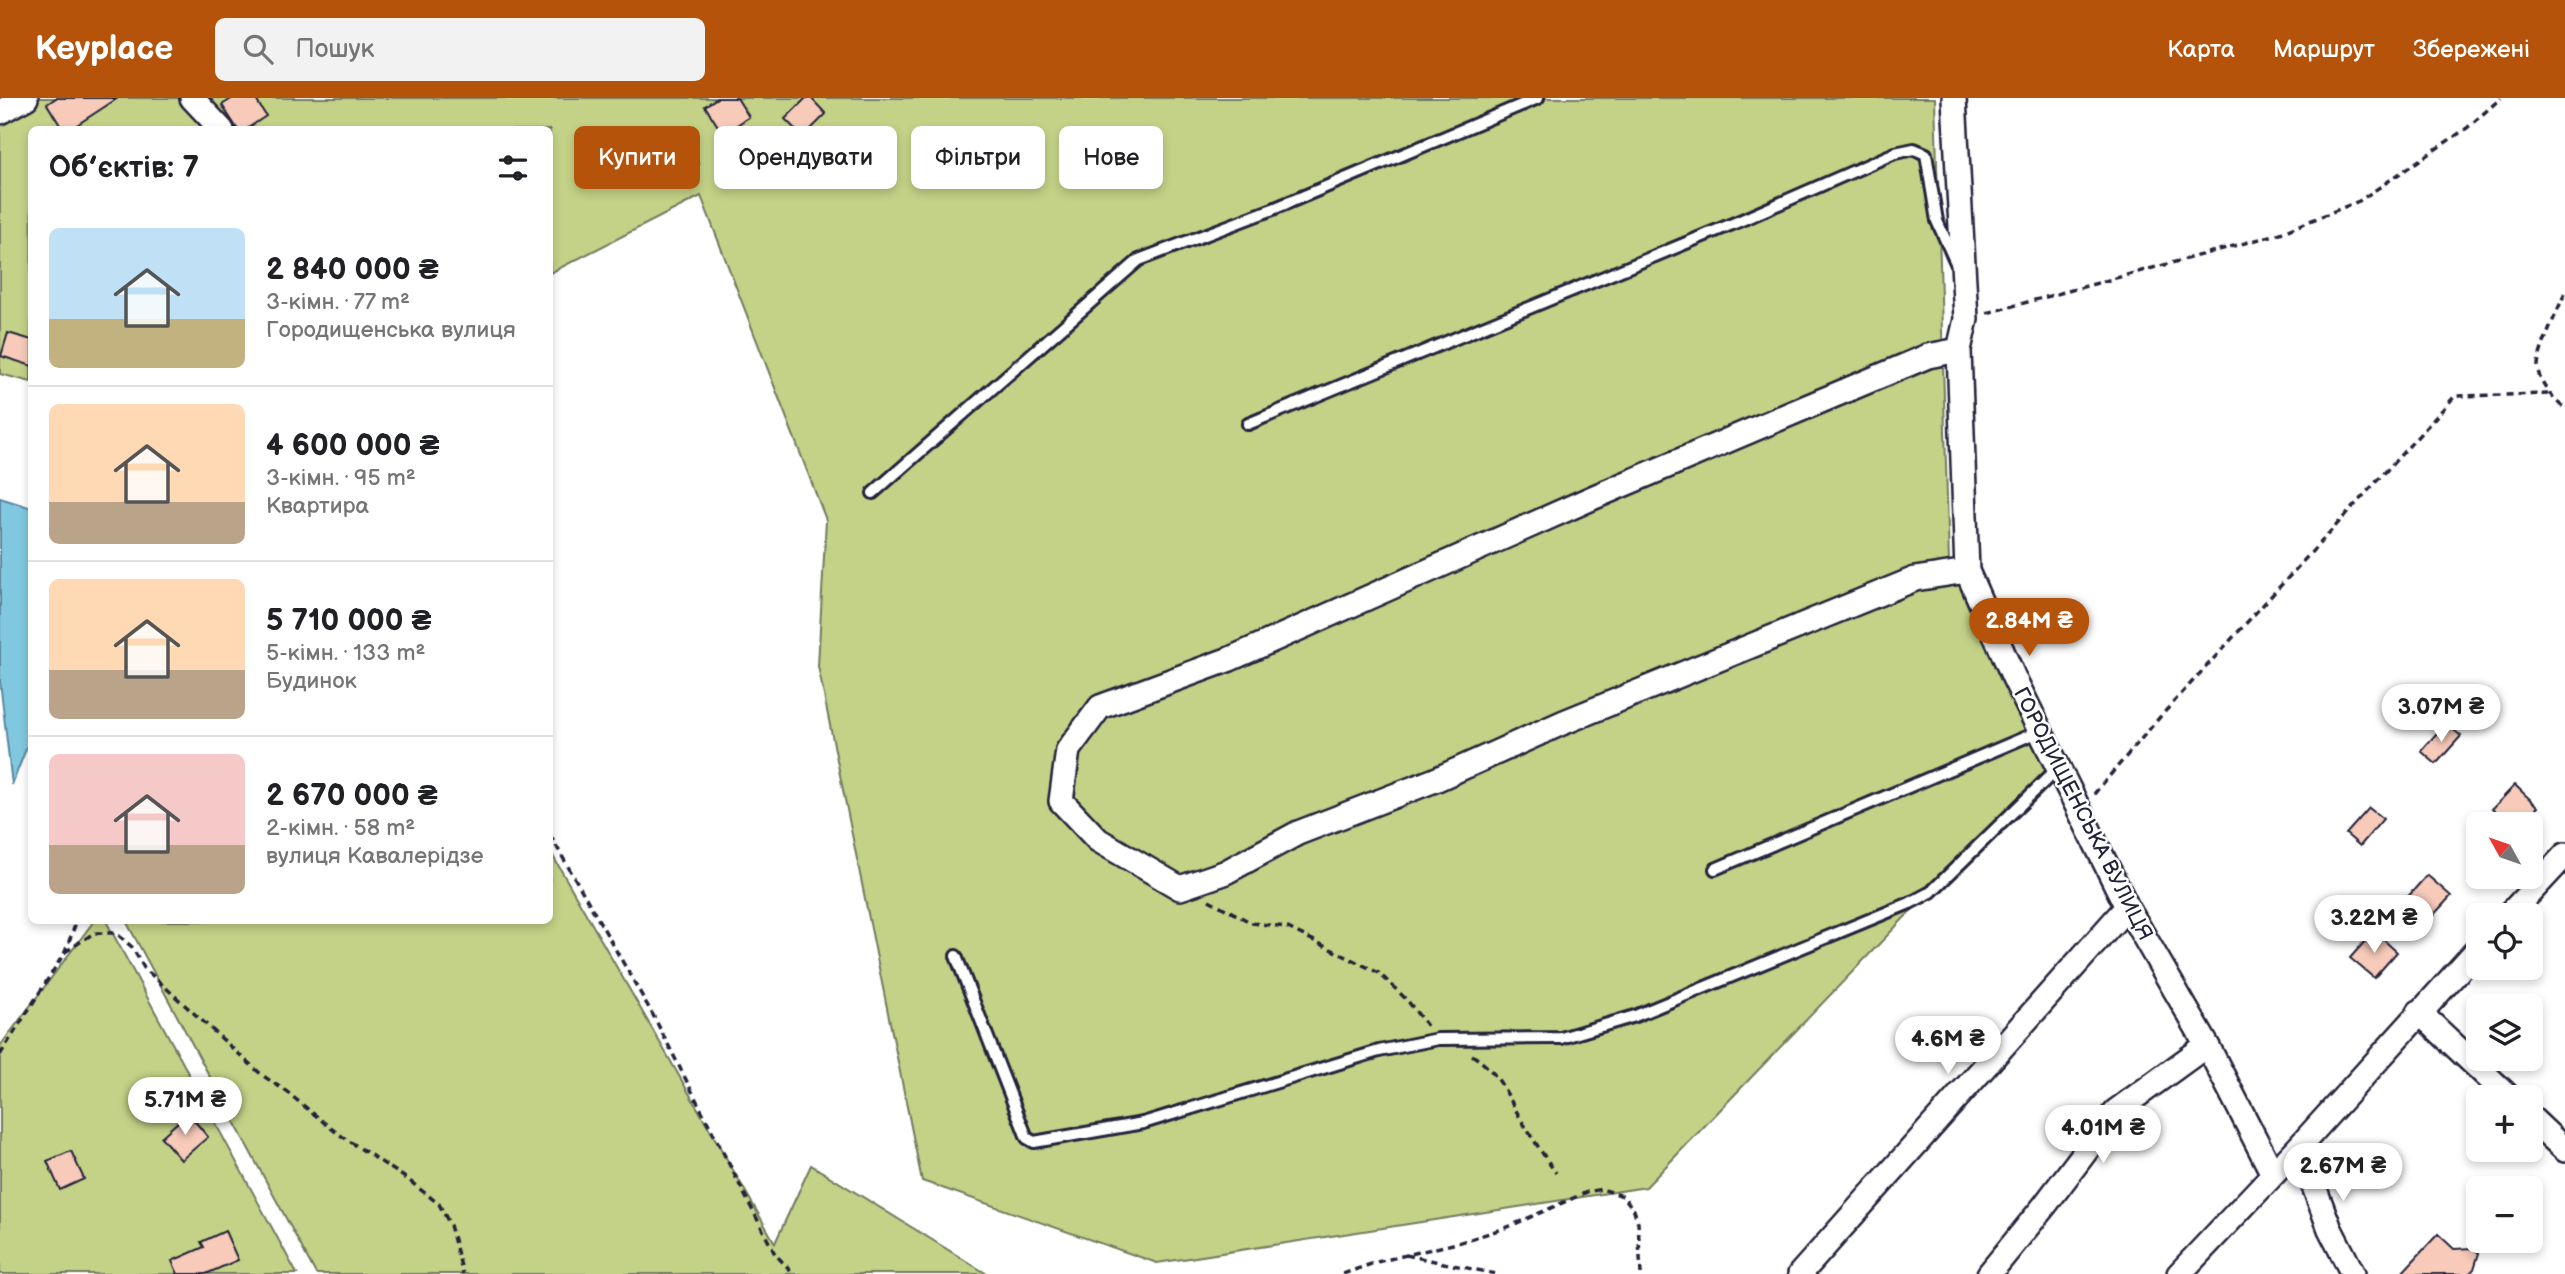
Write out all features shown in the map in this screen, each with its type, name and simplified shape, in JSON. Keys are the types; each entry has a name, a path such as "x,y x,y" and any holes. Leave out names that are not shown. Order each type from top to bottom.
{"street":[{"path":"0,112 26,98"},
{"path":"192,98 218,126"},
{"name":"ГОРОДИЩЕНСЬКА ВУЛИЦЯ","path":"1954,98 1966,319 1959,350 1967,571 2040,731 2127,907 2207,1045 2273,1174"},
{"path":"1959,350 1928,356 1856,386 1592,498 1230,659 1100,708 1068,750 1061,801 1098,840 1181,888 1224,873 1298,833 1435,780 1562,723 1902,584 1915,579 1967,571"},
{"path":"2520,903 2565,855"},
{"path":"1800,1274 2127,907"},
{"path":"2179,1274 2299,1147 2466,962"},
{"path":"2419,1012 2496,1085"},
{"path":"1989,1274 2116,1111 2207,1045"},
{"path":"2543,1129 2565,1150"},
{"path":"2299,1147 2330,1228 2353,1274"}],"lane":[{"path":"873,493 1139,260 1273,209 1538,98"},
{"path":"1248,424 1742,220 1895,153 1914,149 1926,155 1937,221 1964,280"},
{"path":"1715,869 2040,731"},
{"path":"956,956 1027,1138 1034,1142 1143,1123 1379,1052 1438,1039 1561,1038 1634,1016 1910,904 1931,892 2058,768"}],"path":[{"path":"1966,319 2278,234 2359,201 2467,128 2501,98"},
{"path":"2565,293 2551,323 2538,367 2548,394 2565,408"},
{"path":"2079,811 2159,718 2455,396 2548,394"},
{"path":"553,840 653,1015 775,1254 794,1274"},
{"path":"1186,886 1252,923 1286,927 1379,973 1407,1000 1444,1046 1465,1050 1485,1063 1503,1082 1515,1108 1556,1173"},
{"path":"0,1055 65,952 76,924"},
{"path":"65,952 93,933 116,933 132,947 144,968 262,1075 337,1133 407,1179 439,1204 450,1224 463,1274"},
{"path":"1343,1274 1508,1227 1587,1192 1605,1189 1625,1198 1634,1210 1638,1223 1641,1274"},
{"path":"1404,1255 1496,1274"}],"green space":[{"path":"0,98 1935,98 1949,563 2047,769 1646,1187 1157,1263 922,1181 818,666 826,520 701,196 553,271 553,126 28,126 28,381 0,374"},
{"path":"553,856 775,1243 811,1165 987,1274 316,1274 128,924 553,924"},
{"path":"92,924 108,924 297,1274 0,1274 0,1046"}],"water":[{"path":"0,498 28,507 28,744 12,785 0,681"}],"building":[{"path":"56,98 118,98 75,126 61,126 47,104"},
{"path":"233,98 255,98 266,116 251,126 235,126 222,105"},
{"path":"717,98 737,98 749,117 735,126 718,126 705,106"},
{"path":"806,98 811,98 826,114 814,126 792,126 785,119"},
{"path":"8,333 28,339 28,365 1,356"},
{"path":"2446,723 2461,736 2436,764 2421,751"},
{"path":"2515,785 2538,807 2533,812 2495,812 2492,809"},
{"path":"2369,808 2383,819 2360,846 2346,834"},
{"path":"2427,875 2451,896 2428,921 2405,900"},
{"path":"2374,931 2397,952 2374,978 2350,958"},
{"path":"188,1113 208,1137 181,1160 161,1137"},
{"path":"71,1151 84,1179 60,1190 47,1161"},
{"path":"225,1231 238,1260 206,1274 178,1274 172,1261 204,1247 201,1242"},
{"path":"2438,1234 2454,1249 2466,1248 2466,1253 2479,1253 2474,1269 2469,1274 2401,1274"}]}
